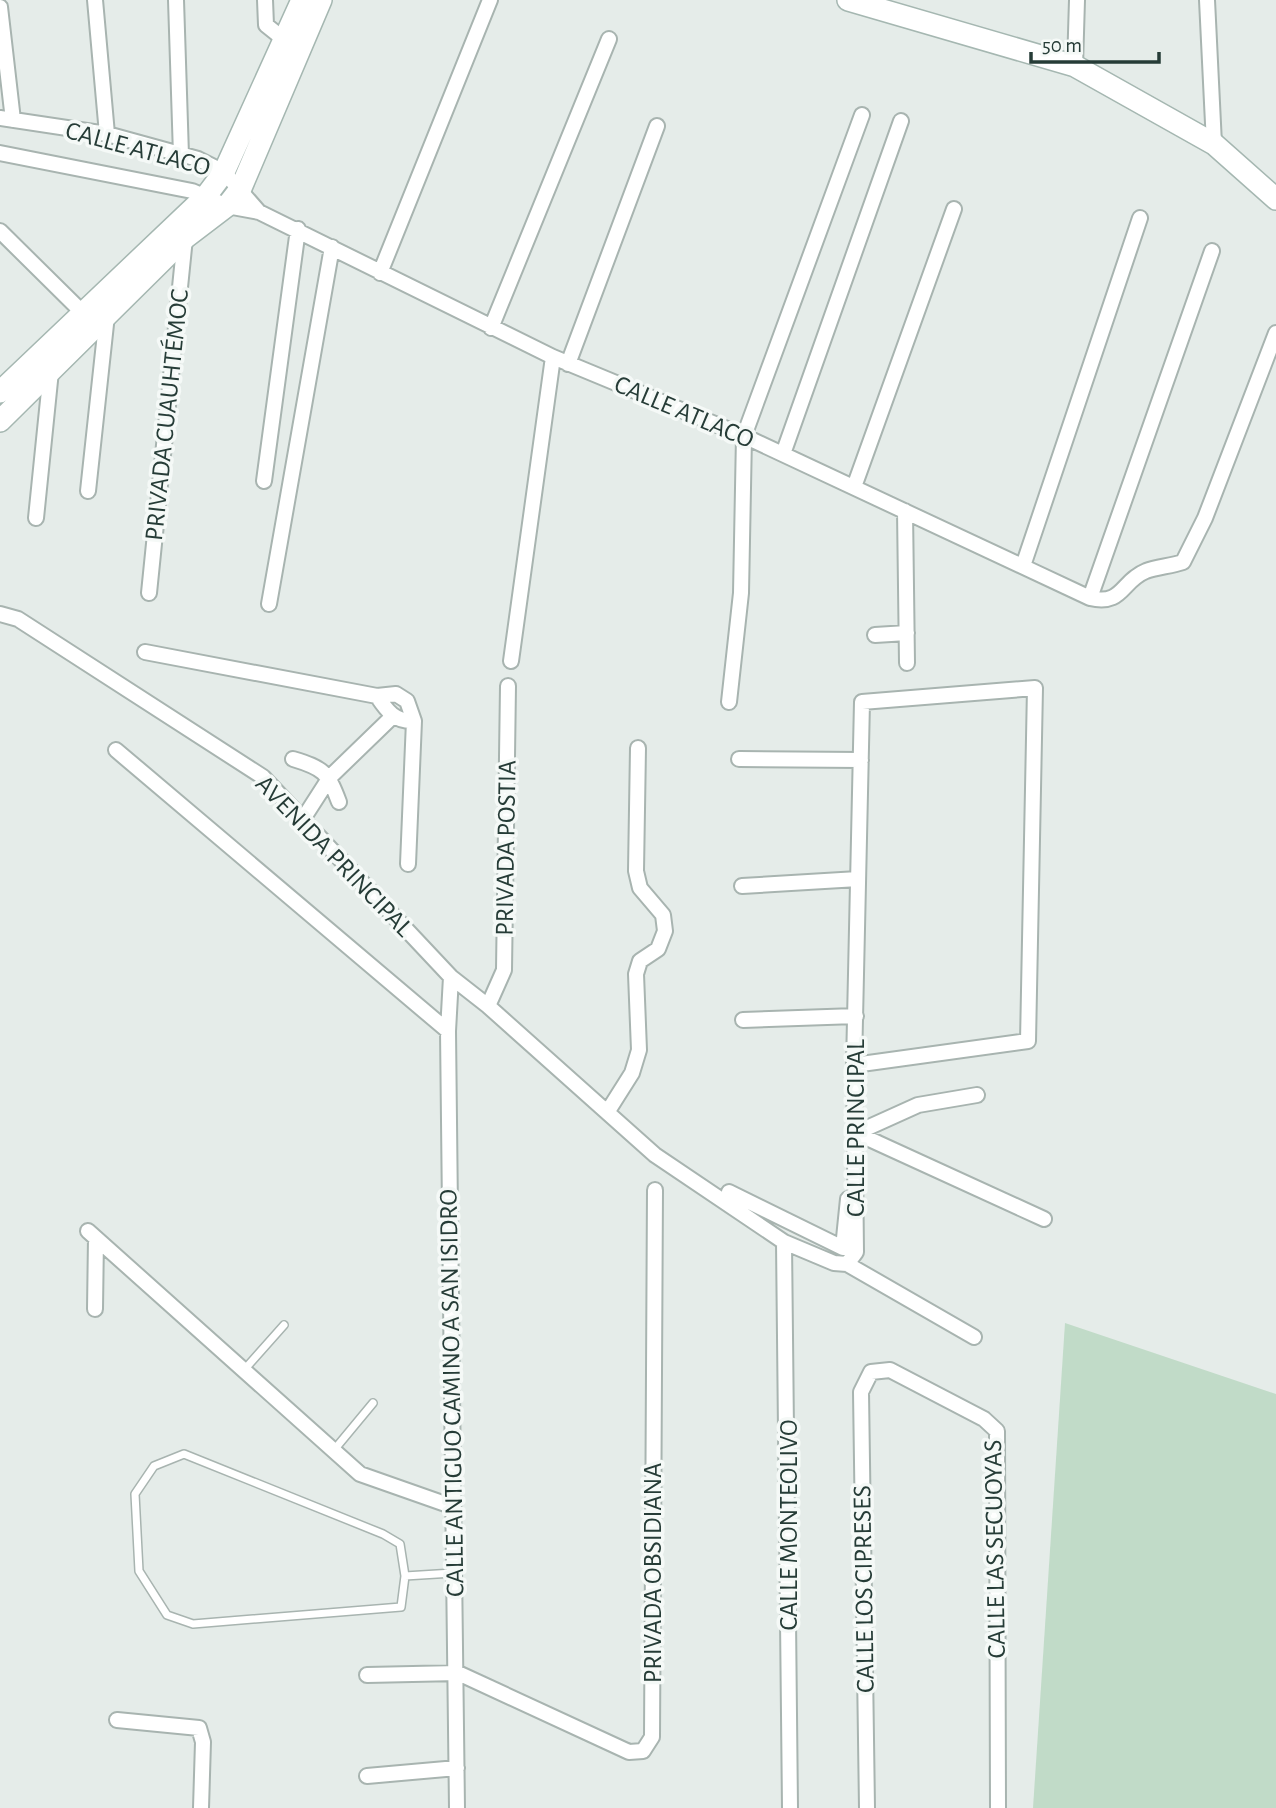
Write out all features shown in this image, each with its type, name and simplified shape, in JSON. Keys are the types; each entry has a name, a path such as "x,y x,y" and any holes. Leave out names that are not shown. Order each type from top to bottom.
{"street":[{"path":"95,0 107,134"},
{"path":"176,0 181,155"},
{"path":"265,0 266,24 286,41"},
{"path":"0,421 51,360 82,312 206,196 224,172 286,41 302,0"},
{"path":"0,392 51,360 107,315 184,237 227,206 240,188 321,0"},
{"path":"380,273 490,0"},
{"path":"848,0 1075,66 1214,144 1276,198"},
{"path":"1075,66 1077,0"},
{"path":"1207,0 1214,144"},
{"path":"0,7 7,119"},
{"path":"491,328 609,39"},
{"path":"729,702 741,593 744,436 862,115"},
{"name":"CALLE ATLACO","path":"7,119 107,134 181,155 224,172 259,212"},
{"path":"783,454 901,121"},
{"path":"568,364 657,126"},
{"name":"CALLE ATLACO","path":"0,153 206,196 227,206 259,212 298,229 380,273 553,358 744,436 1090,598 1111,600 1145,572 1183,562 1205,518 1276,333"},
{"path":"854,487 954,209"},
{"path":"1023,566 1140,218"},
{"path":"264,481 298,229"},
{"path":"0,232 82,312"},
{"name":"PRIVADA CUAUHTÉMOC","path":"149,593 184,237"},
{"path":"269,604 332,247"},
{"path":"1090,598 1212,251"},
{"path":"88,491 107,315"},
{"path":"511,661 553,358"},
{"path":"36,519 51,360"},
{"path":"905,511 907,663"},
{"name":"AVENIDA PRINCIPAL","path":"0,614 18,619 263,777 451,977 608,1111"},
{"path":"876,635 907,633"},
{"path":"145,652 377,696 397,694 407,701 414,721 408,864"},
{"name":"PRIVADA POSTIA","path":"488,1006 504,970 508,686"},
{"name":"CALLE PRINCIPAL","path":"847,1264 856,1252 852,1016 862,702 1035,688 1028,1041 854,1065"},
{"path":"377,696 393,716 403,722 414,721"},
{"path":"303,818 324,791 330,777 393,716"},
{"path":"638,748 636,871 640,888 663,915 665,931 658,949 640,961 636,974 639,1050 632,1073 608,1111 655,1155 785,1242 834,1263 847,1264 974,1337"},
{"path":"116,750 448,1031"},
{"path":"293,760 315,766 330,777 339,802"},
{"path":"739,760 861,760"},
{"path":"742,886 858,879"},
{"name":"CALLE ANTIGUO CAMINO A SAN ISIDRO","path":"451,977 448,1031 451,1506 457,1673 457,1808"},
{"path":"729,1192 843,1248 849,1183 852,1016 743,1020"},
{"path":"856,1133 918,1105 976,1095"},
{"path":"856,1133 878,1143"},
{"path":"856,1133 1044,1219"},
{"name":"PRIVADA OBSIDIANA","path":"457,1673 629,1752 643,1751 652,1738 655,1190"},
{"path":"95,1310 92,1235 360,1474 451,1506"},
{"name":"CALLE MONTEOLIVO","path":"785,1242 790,1808"},
{"name":"CALLE LAS SECUOYAS","path":"871,1372 890,1370 984,1419 997,1431 998,1808"},
{"name":"CALLE LOS CIPRESES","path":"866,1808 861,1392 871,1372"},
{"path":"367,1675 457,1673"},
{"path":"117,1720 199,1728 203,1742 201,1808"},
{"path":"367,1776 457,1768"}],"lane":[{"path":"244,1370 284,1325"},
{"path":"334,1450 373,1404"},
{"path":"184,1454 383,1534 400,1544 405,1576 401,1606 193,1624 167,1615 139,1572 135,1494 155,1466 184,1454"},
{"path":"405,1576 453,1573"}],"green space":[{"path":"1065,1323 1276,1394 1276,1808 1033,1808"}]}
